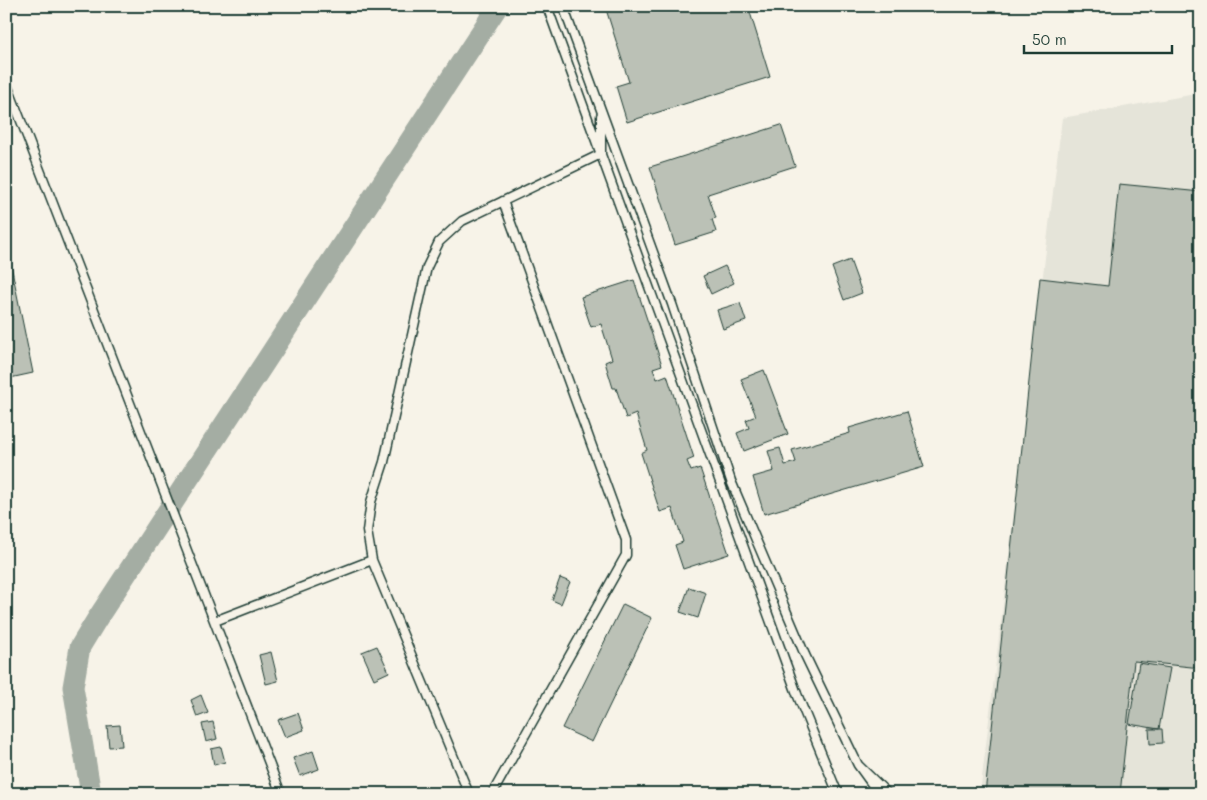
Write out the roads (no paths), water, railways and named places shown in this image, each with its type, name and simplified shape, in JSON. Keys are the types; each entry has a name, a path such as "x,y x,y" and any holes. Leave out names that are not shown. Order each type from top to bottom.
{"lane":[{"path":"547,6 797,694 838,794"},
{"path":"563,6 672,304 731,481 805,655 858,765 879,794"},
{"path":"6,82 281,794"},
{"path":"601,109 601,154"},
{"path":"469,794 372,560 367,531 371,502 384,462 427,267 439,242 462,221 601,154"},
{"path":"492,794 626,555 626,540 503,201"},
{"path":"215,621 372,560"},
{"path":"858,765 888,794"}],"waterway":[{"path":"91,794 73,687 80,647 498,6"}]}
